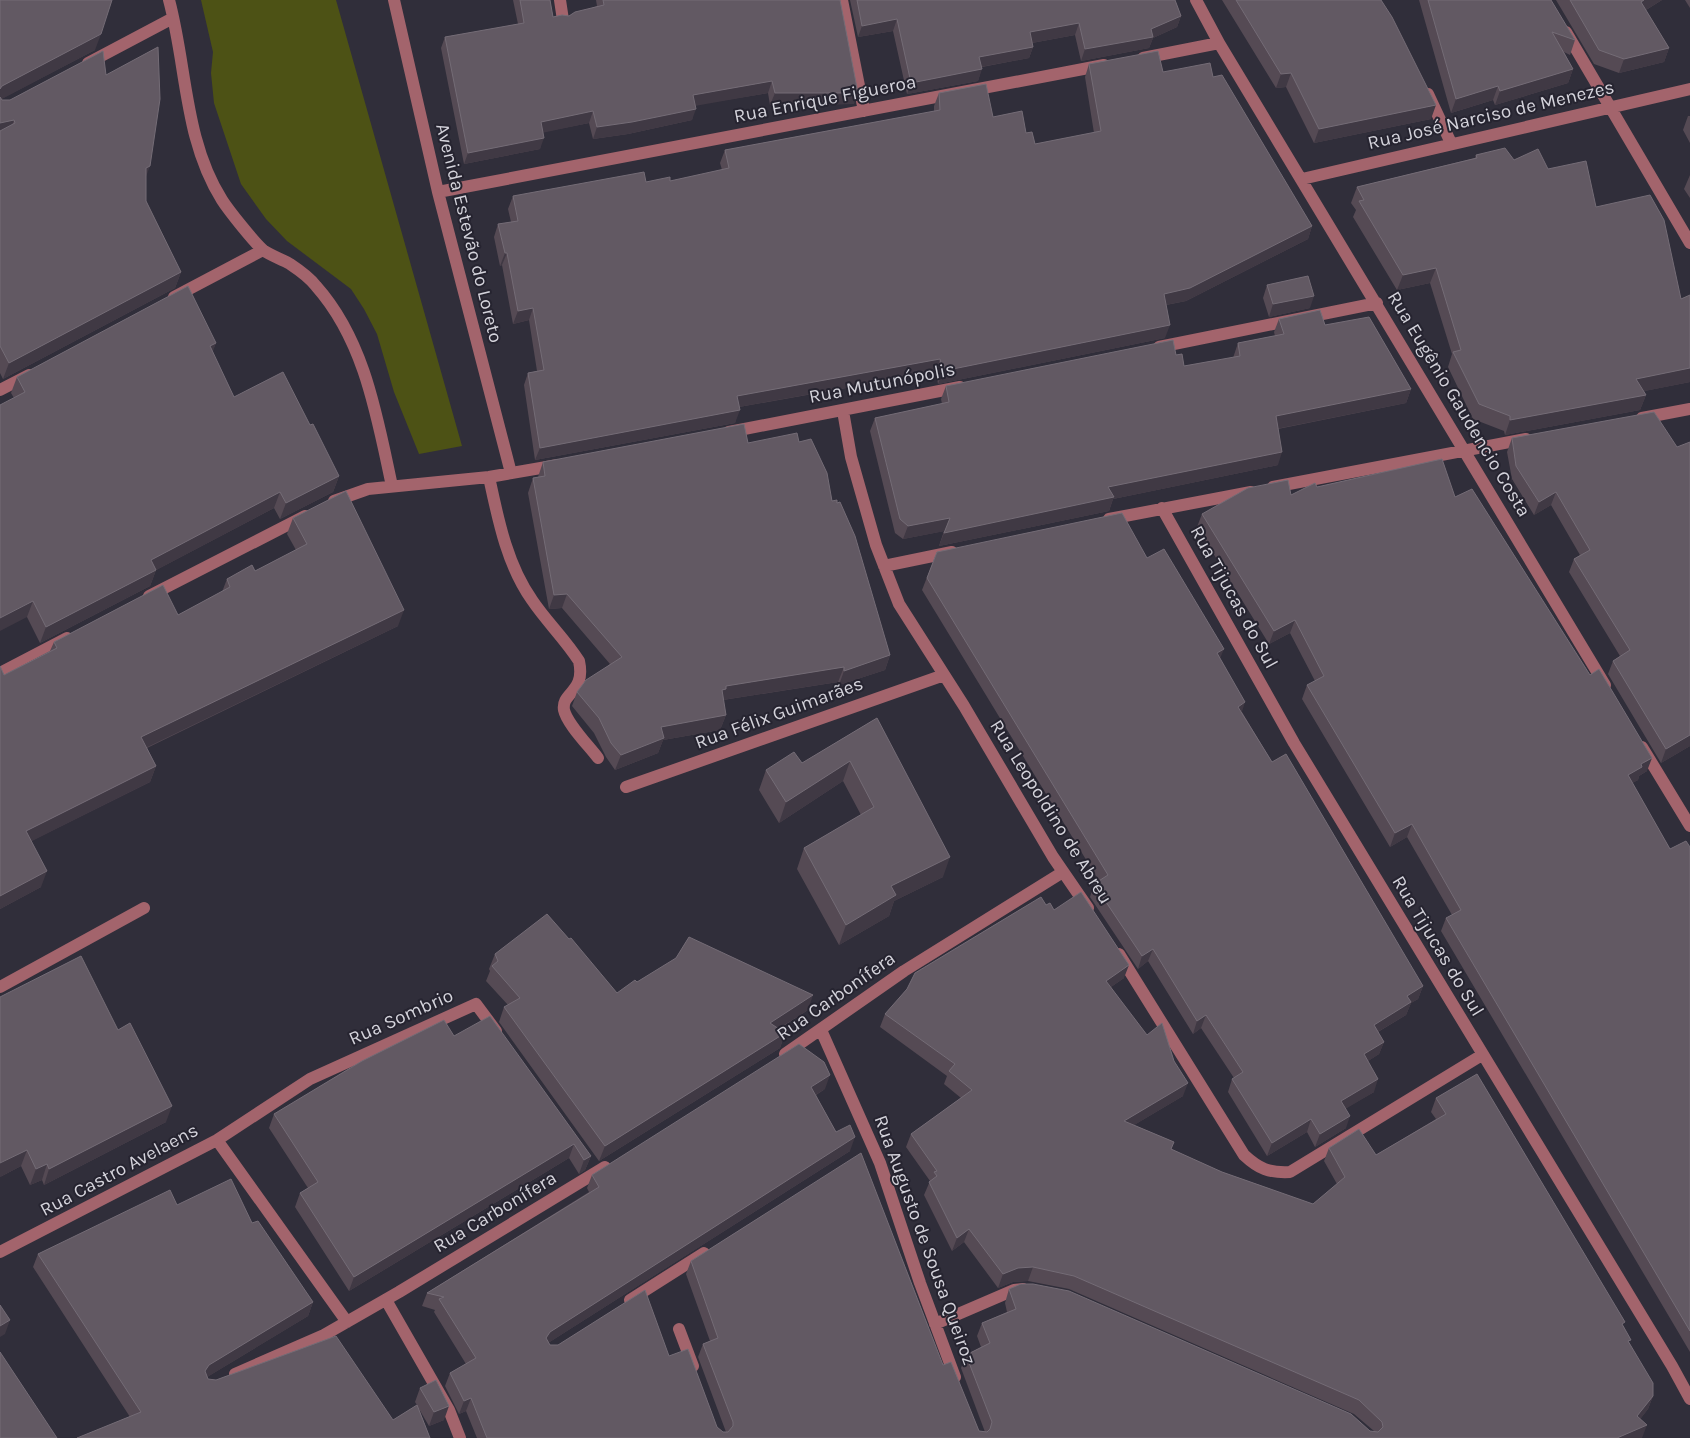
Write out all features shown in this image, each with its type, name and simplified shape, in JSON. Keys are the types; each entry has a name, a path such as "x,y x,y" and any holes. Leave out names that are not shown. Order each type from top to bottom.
{"street":[{"path":"169,0 174,18 190,117 199,150 222,200 263,250 291,264 316,286 342,320 362,364 378,421 392,486"},
{"name":"Avenida Estevão do Loreto","path":"394,0 438,192 511,474"},
{"path":"560,0 563,20"},
{"path":"842,0 864,111"},
{"name":"Rua Eugênio Gaudencio Costa","path":"1196,0 1219,43 1613,698"},
{"path":"78,68 174,18"},
{"path":"1561,24 1690,243"},
{"path":"1133,60 1219,43"},
{"name":"Rua Enrique Figueroa","path":"438,192 1114,64"},
{"path":"1423,83 1451,143"},
{"name":"Rua José Narciso de Menezes","path":"1302,179 1609,106 1690,89"},
{"path":"167,301 263,250"},
{"path":"1144,350 1377,303"},
{"path":"0,390 44,367"},
{"name":"Rua Mutunópolis","path":"716,435 969,385"},
{"path":"1633,420 1690,409"},
{"name":"Rua Leopoldino de Abreu","path":"843,411 851,456 884,566 899,604 1063,872 1096,920"},
{"path":"1095,522 1538,437"},
{"path":"141,600 343,496 392,486 511,474 570,462"},
{"path":"489,477 502,532 516,573 531,599 579,661 582,672 580,682 565,701 564,710 572,725 598,758"},
{"name":"Rua Tijucas do Sul","path":"1162,508 1294,744 1672,1366 1690,1399"},
{"path":"884,566 960,550"},
{"path":"0,673 79,632"},
{"name":"Rua Félix Guimarães","path":"626,787 944,675"},
{"path":"1634,732 1690,826"},
{"name":"Rua Carbonífera","path":"774,1061 904,971 1063,872"},
{"path":"0,987 144,908"},
{"path":"1110,941 1244,1155 1257,1167 1274,1173 1290,1172 1482,1056"},
{"name":"Rua Sombrio","path":"217,1140 310,1079 476,1004 502,1039"},
{"name":"Rua Augusto de Sousa Queiroz","path":"821,1030 869,1149 962,1393"},
{"name":"Rua Castro Avelaens","path":"0,1252 217,1140 347,1322"},
{"name":"Rua Carbonífera","path":"226,1378 324,1335 386,1300 594,1168 618,1159"},
{"path":"623,1305 713,1247"},
{"path":"935,1324 1014,1290 1035,1289"},
{"path":"386,1300 432,1378 449,1410 460,1438"},
{"path":"679,1329 696,1375"}],"green space":[{"path":"201,0 336,0 462,446 419,454 394,392 377,334 351,289 287,241 266,219 241,184 214,103 211,73 213,52"}],"building":[{"path":"0,0 112,0 101,34 2,86 0,89"},
{"path":"520,0 550,0 553,17 569,16 575,12 604,5 603,0 840,0 858,93 775,93 772,81 693,95 696,109 632,122 597,127 593,111 541,122 544,138 468,153 445,37 524,23"},
{"path":"857,0 1175,0 1181,16 1151,29 1153,37 1085,49 1079,23 1030,32 1033,47 979,57 982,69 911,83 897,19 862,26"},
{"path":"1236,0 1381,0 1392,17 1436,105 1319,129 1291,73 1281,74"},
{"path":"1428,0 1551,0 1575,40 1552,32 1573,69 1500,91 1498,86 1456,99"},
{"path":"1570,0 1644,0 1641,2 1669,48 1624,59 1599,50"},
{"path":"158,47 160,99 150,166 146,168 146,201 181,272 9,363 0,346 0,131 15,123 14,120 0,123 0,97 2,100 10,100 103,51 106,75"},
{"path":"1158,51 1163,72 1210,63 1213,77 1222,75 1312,226 1190,288 1164,294 1170,325 943,371 940,359 737,396 740,410 540,448 528,373 544,370 533,308 518,311 507,253 505,253 498,224 518,221 513,196 644,172 646,182 670,177 670,181 729,168 725,150 940,110 939,93 986,84 993,117 1022,111 1026,133 1032,132 1035,144 1101,131 1089,64"},
{"path":"1505,148 1514,160 1538,149 1548,169 1586,161 1596,207 1650,195 1664,220 1681,299 1690,295 1690,368 1636,379 1646,395 1510,420 1510,416 1479,404 1453,352 1461,350 1436,268 1403,275 1359,201 1364,200 1357,187 1477,158 1476,155"},
{"path":"1308,276 1314,296 1273,304 1267,285"},
{"path":"188,286 216,343 210,346 234,397 283,372 310,425 313,424 339,476 286,503 280,492 151,560 156,570 46,627 33,601 0,618 0,405 25,392 17,377"},
{"path":"1320,310 1325,325 1369,317 1411,389 1276,416 1282,452 1108,487 1114,497 944,533 950,518 908,526 900,519 875,418 949,402 946,386 1173,340 1176,355 1182,354 1184,366 1240,356 1238,343 1284,334 1279,319"},
{"path":"1654,412 1677,447 1690,442 1690,735 1666,749 1613,661 1630,650 1574,559 1590,550 1556,492 1539,502 1516,466 1512,438"},
{"path":"744,424 748,443 797,433 799,442 811,439 827,473 832,501 837,500 837,503 840,502 855,536 890,655 844,671 844,667 726,686 726,689 722,690 726,715 661,727 664,738 621,755 611,743 599,718 577,692 586,680 622,657 567,594 554,595 533,478 545,476 543,462"},
{"path":"1442,459 1455,497 1472,489 1590,675 1599,669 1652,758 1641,764 1642,767 1628,775 1670,849 1686,841 1690,847 1690,1331 1446,918 1461,910 1412,824 1395,833 1307,685 1324,676 1295,620 1274,631 1202,514 1248,488 1288,480 1291,495 1315,483 1317,487"},
{"path":"346,491 404,610 141,737 156,766 26,831 47,871 0,896 0,666 4,675 57,648 54,642 163,585 178,615 230,587 227,579 252,565 255,571 307,544 293,518"},
{"path":"1122,513 1147,558 1164,549 1224,649 1217,653 1245,702 1238,707 1272,762 1286,754 1423,986 1407,996 1411,1002 1374,1025 1384,1042 1364,1054 1378,1079 1341,1101 1350,1116 1320,1134 1311,1119 1272,1143 1232,1079 1243,1072 1206,1015 1197,1021 1153,949 1142,956 1094,884 1108,875 927,578 937,552"},
{"path":"877,718 950,857 891,886 896,895 846,925 804,848 874,807 850,761 786,802 766,770 794,752 802,763"},
{"path":"1081,892 1129,965 1106,981 1147,1035 1162,1023 1174,1061 1188,1083 1124,1121 1174,1142 1171,1149 1222,1172 1313,1204 1345,1177 1329,1148 1359,1129 1376,1155 1446,1114 1436,1098 1477,1074 1625,1322 1622,1324 1631,1340 1628,1341 1653,1383 1653,1396 1637,1416 1647,1425 1617,1438 487,1438 471,1398 464,1401 450,1373 476,1358 439,1299 444,1297 427,1293 599,1187 592,1175 799,1044 824,1062 830,1075 811,1087 836,1132 850,1125 855,1137 550,1332 546,1338 550,1345 558,1345 645,1290 669,1356 688,1349 717,1427 723,1432 728,1432 733,1426 733,1422 703,1344 718,1338 691,1261 861,1153 943,1365 951,1362 979,1431 987,1432 992,1422 966,1355 990,1343 982,1323 1016,1309 1009,1289 1021,1284 1033,1284 1069,1291 1351,1414 1370,1431 1378,1432 1383,1427 1382,1422 1359,1400 1074,1276 1033,1267 1018,1268 1003,1274 969,1229 957,1238 929,1182 937,1176 934,1172 937,1171 911,1134 972,1090 949,1071 955,1064 885,1014 907,989 915,973 1041,897 1046,905 1050,903 1054,910"},
{"path":"547,914 569,939 571,938 617,993 635,980 637,982 676,958 689,937 813,995 770,1023 785,1033 605,1146 504,1007 520,998 492,966 498,961 495,954"},
{"path":"81,956 118,1030 130,1023 172,1106 49,1169 47,1164 36,1169 27,1150 0,1163 0,997"},
{"path":"490,1016 591,1156 584,1160 574,1144 354,1277 300,1193 318,1182 274,1114 362,1061 444,1020 454,1036"},
{"path":"231,1179 252,1223 258,1221 313,1302 209,1365 205,1371 208,1379 216,1380 336,1336 393,1420 417,1405 430,1438 77,1438 141,1412 38,1254 170,1190 177,1205"},
{"path":"0,1305 10,1320 0,1326"},
{"path":"0,1352 57,1438 0,1438"},
{"path":"436,1380 449,1406 434,1412 420,1388"}]}
